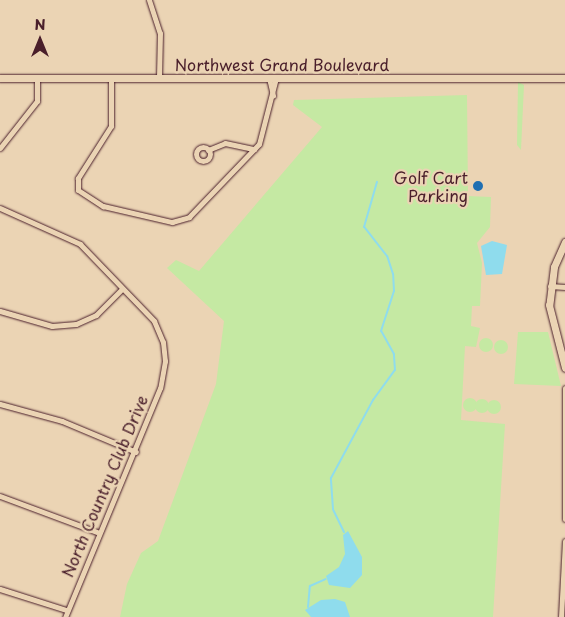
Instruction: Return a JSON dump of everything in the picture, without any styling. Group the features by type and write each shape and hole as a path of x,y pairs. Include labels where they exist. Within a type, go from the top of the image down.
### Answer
{"street":[{"path":"149,0 160,33 159,78"},
{"name":"Northwest Grand Boulevard","path":"0,78 565,78"},
{"path":"111,79 111,126 77,185 78,190 103,206 150,220 184,220 254,149 266,129 273,96 273,78"},
{"path":"0,148 37,101 37,79"},
{"path":"208,150 225,143 254,149"},
{"name":"North Country Club Drive","path":"0,208 80,244 154,322 166,361 136,452 97,532 66,610 65,617"},
{"path":"565,242 550,286 550,316 565,368"},
{"path":"550,286 565,286"},
{"path":"0,311 52,326 76,324 96,315 122,289"},
{"path":"565,388 565,520"},
{"path":"0,404 62,421 136,452"},
{"path":"0,496 97,532"},
{"path":"560,617 565,540"},
{"path":"0,589 66,610"}],"green space":[{"path":"518,82 524,85 521,150 517,145"},
{"path":"467,95 468,196 491,197 490,227 477,243 482,263 480,306 472,306 471,326 480,328 476,347 465,346 461,420 505,424 493,617 120,617 127,584 141,553 158,541 216,384 224,321 167,268 176,260 199,271 322,127 293,105 294,100"},
{"path":"518,332 548,332 561,386 514,384"},
{"path":"483,338 489,338 493,345 489,352 483,352 479,348 479,342"},
{"path":"498,340 504,340 508,347 504,354 498,354 494,350 494,344"},
{"path":"467,398 473,398 477,405 473,412 467,412 463,408 463,402"},
{"path":"479,399 485,399 489,406 485,413 479,413 475,409 475,403"},
{"path":"491,400 497,400 501,407 497,414 491,414 487,410 487,404"}],"water":[{"path":"492,241 507,245 502,274 486,275 481,246"},
{"path":"348,531 362,557 362,575 350,588 329,585 326,576 339,567 345,554 343,535"},
{"path":"335,599 345,602 350,617 311,617 305,610 321,600"}],"waterway":[{"path":"344,532 333,509 331,478 373,400 395,370 394,354 381,331 394,291 393,274 387,256 364,227 377,182"},
{"path":"308,607 310,586 326,579"}],"place":[{"name":"Golf Cart Parking","path":"478,186"}]}
